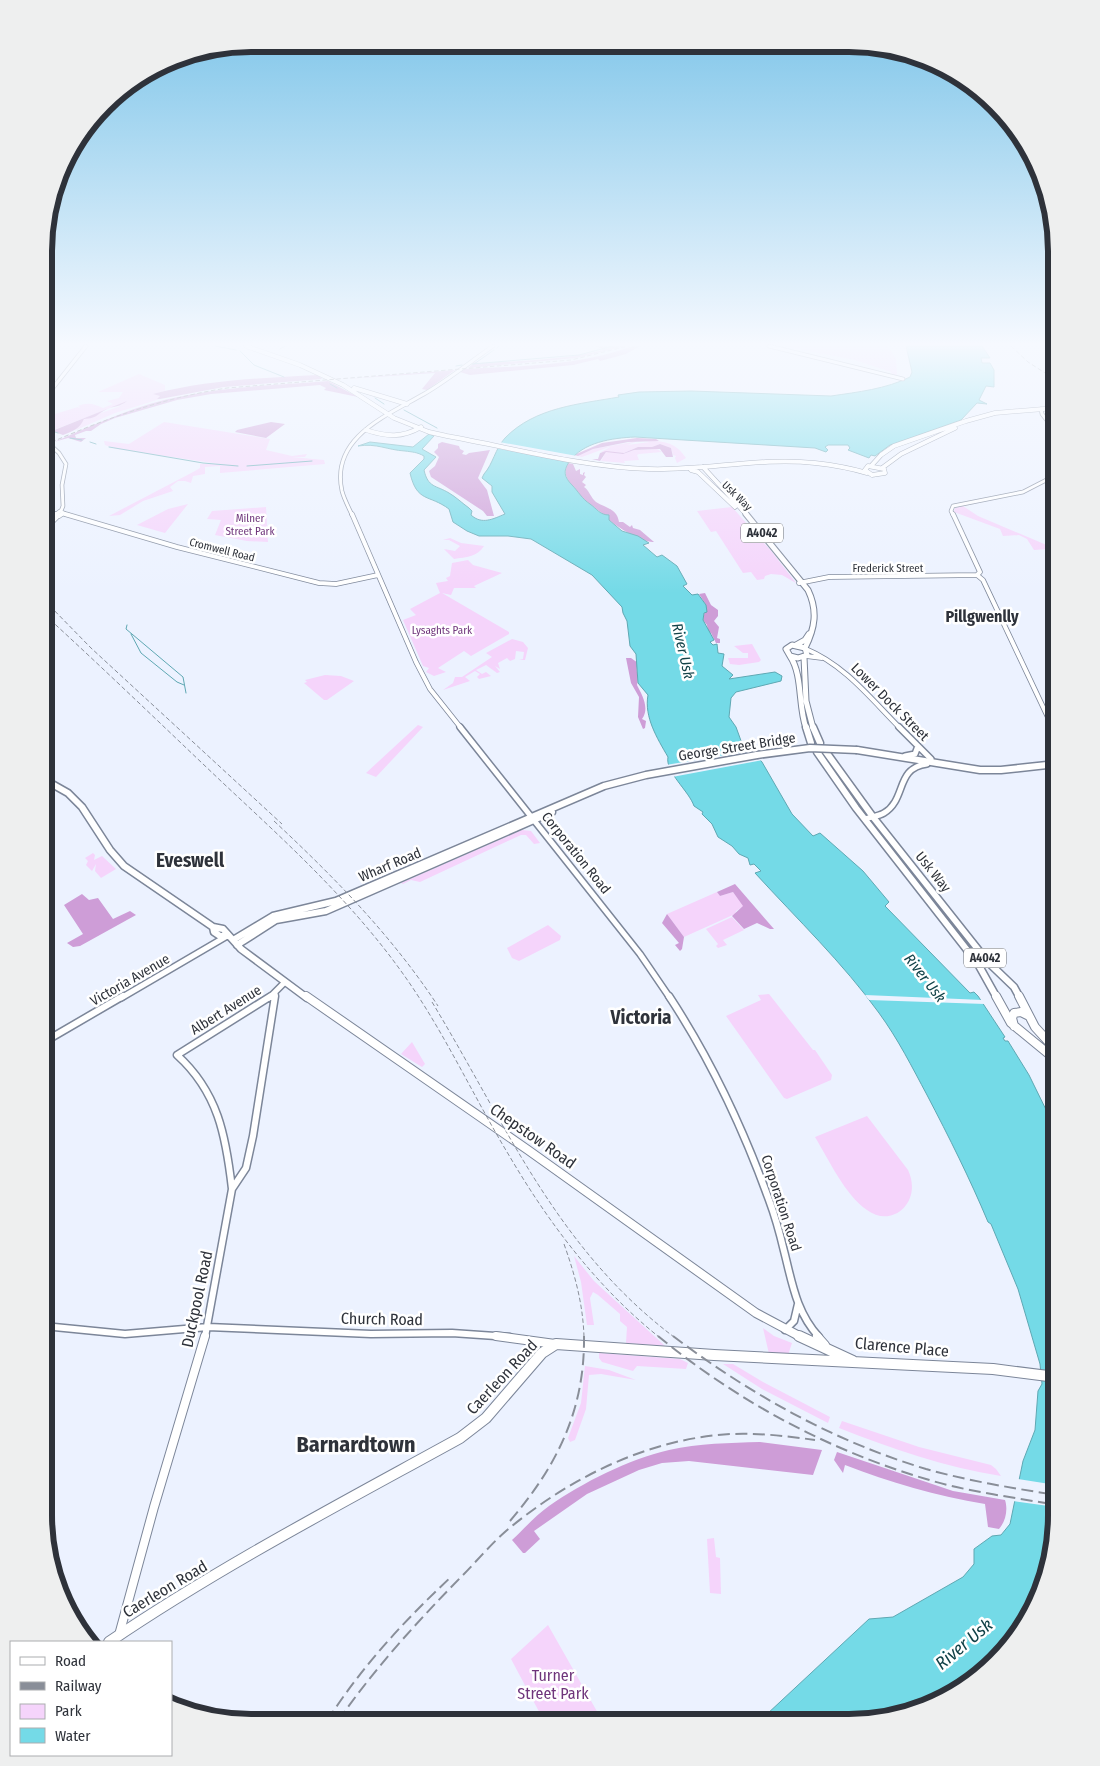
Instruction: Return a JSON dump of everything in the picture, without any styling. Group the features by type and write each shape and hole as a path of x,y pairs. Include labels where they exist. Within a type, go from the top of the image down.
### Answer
{"main road":[{"path":"866,470 885,452 900,444 945,428"},
{"path":"882,468 885,464 917,446 956,428"},
{"path":"419,429 459,437"},
{"path":"366,430 396,436 419,429 603,464 649,469 688,469"},
{"name":"Usk Way","path":"688,469 786,461 866,470"},
{"name":"Usk Way","path":"603,464 703,467 802,463 866,470"},
{"name":"Usk Way","path":"716,480 712,472 714,470 731,466"},
{"path":"871,466 882,468"},
{"name":"Usk Way","path":"703,467 716,480 812,598 816,617 814,632 806,648"},
{"name":"Usk Way","path":"703,467 702,472 710,484"},
{"path":"866,470 882,475 885,472 882,468"},
{"name":"Usk Way","path":"688,469 698,472 746,518 800,582 808,597 813,618 809,635 805,640 796,645"},
{"path":"796,645 806,648"},
{"name":"A4042","path":"790,656 786,651 787,648 796,645"},
{"name":"A4042","path":"806,648 808,653 802,667 808,712 810,723 820,743"},
{"path":"790,656 805,657"},
{"path":"790,656 796,665 801,714 811,743"},
{"name":"George Street Bridge","path":"558,807 604,786 634,778 792,750 836,748 933,762 996,766 1048,763"},
{"name":"Usk Way","path":"817,752 865,819 978,964 1007,1018 1014,1027"},
{"name":"Usk Way","path":"826,752 873,817 988,962 1014,987 1030,1017"},
{"path":"933,762 996,770 1048,763"},
{"name":"Chepstow Road","path":"52,784 74,798 119,862 162,894 213,927 214,932 232,940 285,982 528,1150 756,1312 785,1330 829,1350"},
{"name":"Wharf Road","path":"232,940 276,920 326,911 558,807"},
{"name":"Wharf Road","path":"232,940 269,917 281,913 324,906 513,825 532,819"},
{"path":"1014,1027 1012,1016 1016,1012 1023,1012 1030,1017"},
{"name":"A4042","path":"1030,1017 1037,1030 1048,1042"},
{"name":"A4042","path":"1014,1027 1048,1052"},
{"name":"Caerleon Road","path":"110,1641 278,1540 460,1438 486,1418 542,1353 556,1344 714,1356 854,1361"},
{"path":"822,1360 829,1350"},
{"name":"Clarence Place","path":"829,1350 854,1361 1029,1372 1048,1376"}],"street":[{"name":"Corporation Road","path":"366,430 349,448 340,470 341,490 417,664 430,689 657,977 707,1061 743,1135 764,1186 777,1225 798,1304"},
{"path":"359,436 376,433"},
{"path":"52,446 66,464 62,485 63,513 52,522"},
{"path":"1048,479 1023,492 963,503 953,506 951,511 980,572 977,574 983,580 1048,718"},
{"name":"Cromwell Road","path":"63,513 177,547 319,583 336,584 378,575"},
{"name":"Frederick Street","path":"800,582 829,577 977,574"},
{"name":"Lower Dock Street","path":"806,648 832,661 933,762"},
{"name":"Lower Dock Street","path":"805,657 832,661"},
{"path":"904,757 915,754 918,746"},
{"path":"865,819 886,812 891,807 909,769 910,762 904,757"},
{"path":"909,769 917,764 933,762"},
{"name":"Victoria Avenue","path":"52,1038 232,940"},
{"name":"Albert Avenue","path":"232,1189 228,1153 210,1094 185,1060 177,1055 275,994 285,982"},
{"name":"Duckpool Road","path":"118,1636 208,1327 232,1189 246,1168 253,1136 275,994"},
{"path":"785,1330 794,1321 798,1304"},
{"name":"Clarence Place","path":"798,1304 809,1325 829,1350"},
{"name":"Church Road","path":"52,1327 125,1334 208,1327 371,1334 461,1334 508,1337 556,1344"}],"green space":[{"path":"154,428 204,428 270,439 266,450 292,456 307,454 305,457 292,457 324,460 325,464 220,473 220,466 205,467 205,474 193,476 191,483 178,481 170,487 173,491 143,501 120,515 109,516 195,471 200,468 200,464 220,464 116,449 105,445 104,441 129,444"},
{"path":"638,441 627,445 650,442 646,441 668,443 682,452 686,458 677,463 676,456 673,455 671,448 660,444 652,447 638,447 624,453 601,452 610,447 624,445 609,447 582,457 578,456 593,449"},
{"path":"657,449 662,452 639,454 637,455 639,460 624,461 625,463 601,461 606,452 623,454 634,450"},
{"path":"188,504 165,533 137,525 168,509"},
{"path":"963,506 978,516 1048,546 1048,549 1034,550 1027,539 1019,535 1003,536 1000,529 954,512 955,508"},
{"name":"Milner Street Park","path":"266,507 268,542 247,541 215,535 221,520 207,519 212,511"},
{"path":"732,507 772,552 796,583 782,575 771,574 765,576 764,579 757,580 751,572 743,573 716,531 711,532 697,511"},
{"path":"450,538 461,543 484,546 475,554 454,559 444,549 455,551 460,546 449,540 443,540"},
{"name":"Lysaghts Park","path":"468,560 473,565 502,573 474,586 476,588 454,588 451,595 442,593 509,632 509,634 471,656 464,651 438,668 446,672 434,676 426,672 429,668 423,666 403,620 416,615 410,609 440,593 436,583 448,581 446,578 450,576 452,563"},
{"path":"512,639 523,642 528,648 525,660 519,660 523,659 524,652 516,651 515,659 510,661 507,658 498,663 500,669 495,666 500,672 497,673 486,665 476,670 482,674 486,672 491,676 479,679 477,677 480,674 475,671 465,677 470,681 443,690 453,683 455,677 462,677 492,657 486,653"},
{"path":"752,644 761,660 759,662 739,665 730,664 728,658 748,658 748,653 743,653 734,646"},
{"path":"325,675 341,676 354,681 327,700 324,700 304,683 307,682 305,680"},
{"path":"418,725 423,727 376,777 366,773"},
{"path":"522,830 531,831 540,843 534,844 526,835 521,835 420,882 411,880 403,884 401,883"},
{"path":"93,853 95,855 94,860 102,856 116,869 101,878 95,871 96,864 92,871 86,865 88,861 85,858"},
{"path":"717,892 720,896 733,892 744,906 736,911 735,914 684,937 667,914"},
{"path":"732,917 744,930 723,940 727,945 718,948 716,946 718,944 706,929"},
{"path":"548,925 561,936 560,940 519,961 512,958 507,948"},
{"path":"769,994 813,1050 815,1050 832,1075 831,1080 787,1099 784,1098 726,1016 761,1000 758,995"},
{"path":"412,1042 425,1064 422,1067 401,1054"},
{"path":"867,1116 908,1170 912,1182 908,1202 895,1214 877,1215 859,1204 838,1176 815,1137"},
{"path":"574,1256 594,1281 665,1346 626,1343 627,1327 620,1321 620,1314 593,1292 590,1298 594,1325 587,1325 581,1282"},
{"path":"763,1328 774,1336 792,1343 788,1355 769,1354"},
{"path":"599,1353 680,1359 688,1363 686,1369 637,1366 633,1371 602,1362 599,1358"},
{"path":"723,1364 733,1364 830,1417 828,1423 762,1389"},
{"path":"585,1366 609,1370 636,1380 601,1374 589,1375 586,1409 575,1440 570,1442 568,1438 581,1403"},
{"path":"842,1421 919,1447 991,1465 1001,1476 960,1468 899,1450 839,1428"},
{"path":"714,1538 716,1557 720,1558 721,1594 710,1593 707,1539"},
{"name":"Turner Street Park","path":"548,1625 598,1714 540,1714 511,1659"}],"shaded area":[{"path":"58,428 76,428 63,435 52,431"},
{"path":"86,428 95,428 75,435 76,438 86,438 81,442 68,438 54,442"},
{"path":"279,428 266,438 235,432 237,430"},
{"path":"637,438 656,439 659,441 628,442 593,449 578,456 574,455 602,443"},
{"path":"442,442 459,446 464,451 462,454 466,455 490,450 478,478 487,490 494,516 487,516 483,511 431,477 429,471 435,466 439,457 434,452 438,448 438,444"},
{"path":"660,444 671,448 673,457 666,457 660,449 657,449 634,450 623,454 606,452 600,461 592,459 598,459 600,453 606,451 624,453 638,447 652,447"},
{"path":"568,463 573,464 576,471 580,469 580,474 583,475 585,472 584,475 586,477 582,482 586,485 584,487 596,502 613,511 618,517 619,522 623,522 630,527 632,525 633,528 640,530 654,542 637,537 618,527 587,502 567,478 565,470"},
{"path":"705,593 711,605 718,610 718,616 714,621 719,627 717,638 720,639 720,643 716,643 711,633 708,632 707,625 703,620 706,605 699,594"},
{"path":"626,658 631,658 638,663 637,685 645,706 642,719 646,721 645,728 643,729 638,717 639,697 631,683"},
{"path":"735,884 774,929 757,923 744,929 732,916 743,906 733,892 720,896 717,892"},
{"path":"82,894 89,900 98,898 113,919 130,911 136,915 80,946 73,947 67,943 83,934 64,905"},
{"path":"667,914 684,937 680,951 675,945 679,943 662,923"},
{"path":"760,1442 822,1450 813,1475 689,1461 662,1463 639,1470 587,1494 534,1531 540,1539 525,1553 512,1540 539,1514 562,1497 591,1480 637,1460 653,1454 692,1446"},
{"path":"837,1452 953,1491 1005,1500 1005,1519 999,1529 988,1527 985,1504 914,1488 845,1465 843,1473 834,1460"}],"water":[{"name":"River Usk","path":"517,428 937,428 890,445 869,458 848,450 850,448 848,445 828,445 825,447 828,450 826,452 815,448 635,437 608,440 590,446 575,455 565,471 567,479 587,502 601,513 609,515 609,520 622,531 638,536 649,543 643,545 657,557 662,555 677,566 687,584 683,586 692,595 698,594 706,605 707,612 704,613 703,620 714,640 710,642 713,645 717,644 718,653 724,654 722,666 733,675 729,679 775,672 782,676 781,681 736,692 731,698 729,717 736,727 744,749 752,751 762,762 792,814 813,836 820,833 863,871 889,902 885,906 970,993 974,992 978,996 1005,1037 1003,1038 1005,1041 1008,1041 1029,1075 1048,1114 1048,1514 1041,1566 1021,1614 998,1646 980,1664 959,1680 937,1693 900,1707 848,1714 767,1714 869,1619 893,1617 963,1577 974,1564 974,1549 992,1536 1001,1535 1010,1524 1023,1461 1035,1430 1038,1391 1042,1384 1040,1364 1018,1289 991,1224 988,1222 951,1142 899,1043 886,1023 835,959 755,873 761,871 754,864 750,865 748,858 739,854 732,846 718,837 712,824 702,814 703,812 694,806 670,769 668,757 650,719 647,703 648,695 638,683 636,654 630,646 627,621 622,607 592,575 531,539 508,536 479,536 453,522 449,509 420,494 413,483 410,473 424,459 424,456 414,452 376,446 358,446 370,442 413,447 429,434 434,436 422,449 436,457 424,470 428,480 469,508 472,511 471,515 475,518 488,520 505,514 492,492 492,486 482,478 505,438"}],"pier":[{"path":"499,442 577,456 572,462 495,448"},
{"path":"754,750 763,760 672,777 666,765"},
{"path":"865,995 983,1000 985,1004 869,1000"},
{"path":"1018,1479 1048,1484 1048,1506 1013,1501"}],"waterway":[{"path":"52,431 58,433"},
{"path":"70,438 82,440"},
{"path":"90,442 96,444"},
{"path":"109,447 203,463 238,466"},
{"path":"247,466 312,461"},
{"path":"127,625 126,629 183,677 186,693"},
{"path":"131,634 141,653 177,682 184,685"}],"railway":[{"path":"52,442 86,428"},
{"path":"52,608 91,648 282,824"},
{"path":"52,622 294,850 361,920 401,971 431,1016 510,1157 559,1231 616,1298 659,1337"},
{"path":"274,821 362,909 402,956 438,1006"},
{"path":"432,1002 536,1182 565,1224 597,1264 633,1302 674,1337"},
{"path":"564,1244 578,1290 584,1337"},
{"path":"658,1336 719,1382 752,1402 785,1421 854,1454 942,1484 1048,1504"},
{"path":"673,1336 762,1396 825,1430 858,1445 926,1469 991,1484 1048,1494"},
{"path":"510,1521 542,1479 565,1436 579,1388 583,1363 584,1337"},
{"path":"343,1714 397,1646 494,1542 530,1512 583,1478 641,1452 701,1437 753,1434 815,1440"},
{"path":"332,1714 385,1644 452,1576"}],"district":[{"name":"Pillgwenlly","path":"982,616"},
{"name":"Eveswell","path":"190,860"},
{"name":"Victoria","path":"641,1017"},
{"name":"Barnardtown","path":"356,1444"}]}
